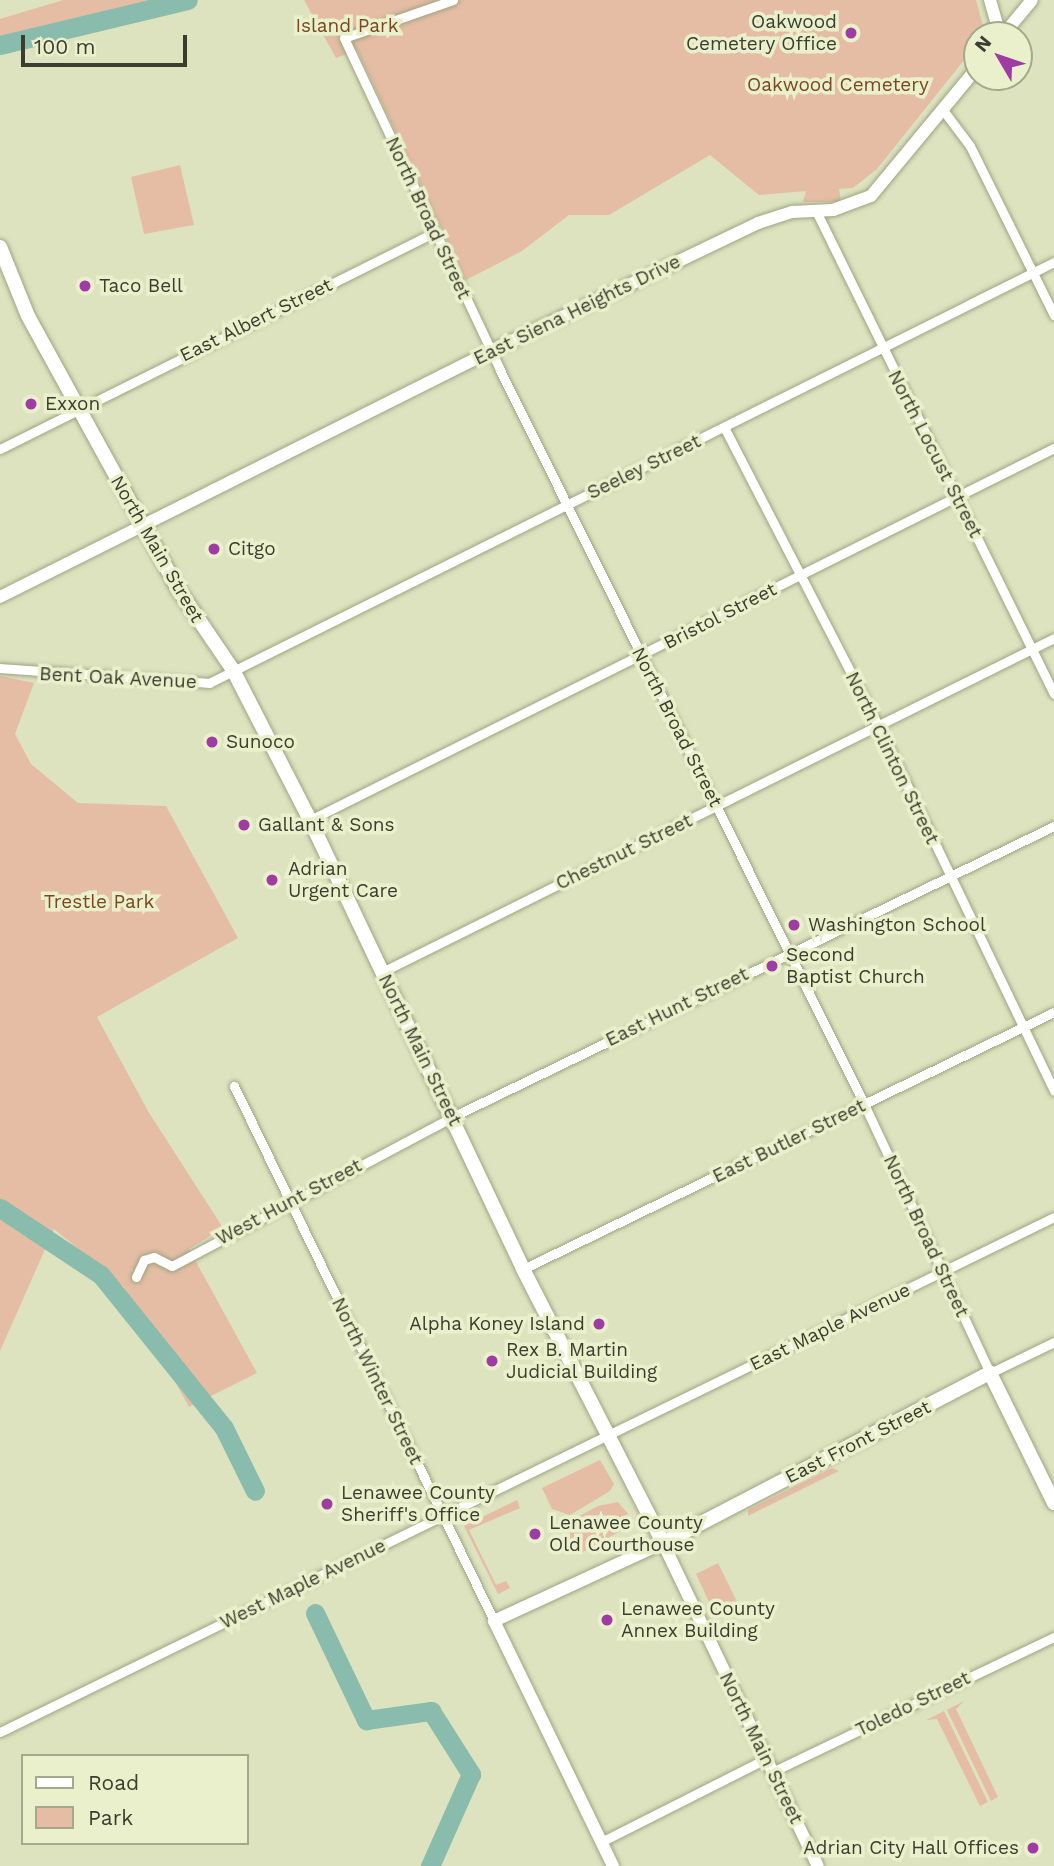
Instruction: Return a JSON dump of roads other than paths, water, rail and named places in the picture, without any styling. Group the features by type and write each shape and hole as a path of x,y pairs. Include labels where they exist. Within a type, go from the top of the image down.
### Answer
{"main road":[{"name":"North Main Street","path":"0,247 28,316 142,526 233,670 310,820 523,1269 663,1543"},
{"name":"North Broad Street","path":"990,1373 1054,1503"},
{"name":"East Front Street","path":"663,1543 990,1373"}],"street":[{"name":"North Broad Street","path":"453,0 435,3 344,38 565,505 864,1104 990,1373"},
{"path":"990,0 997,21"},
{"path":"1014,21 1032,0"},
{"name":"East Siena Heights Drive","path":"0,597 491,351 758,223 792,212 817,213 872,195 963,85"},
{"path":"943,110 970,146 1054,316"},
{"name":"North Locust Street","path":"817,213 1054,694"},
{"name":"East Albert Street","path":"0,449 434,233"},
{"name":"Seeley Street","path":"233,670 883,350 1054,262"},
{"name":"North Clinton Street","path":"724,427 878,725 1054,1091"},
{"name":"Bristol Street","path":"310,820 641,657 1054,448"},
{"name":"Chestnut Street","path":"382,972 1054,638"},
{"name":"Bent Oak Avenue","path":"0,668 187,684 209,683 233,670"},
{"name":"East Hunt Street","path":"452,1117 788,952 1054,826"},
{"name":"East Butler Street","path":"523,1269 1054,1012"},
{"name":"North Winter Street","path":"234,1086 613,1866"},
{"name":"West Hunt Street","path":"136,1278 144,1259 154,1257 172,1266 289,1201 452,1117"},
{"name":"East Maple Avenue","path":"607,1438 1054,1217"},
{"name":"East Front Street","path":"990,1373 1054,1342"},
{"name":"West Maple Avenue","path":"0,1732 444,1514 607,1438"},
{"path":"494,1621 663,1543"},
{"name":"North Main Street","path":"663,1543 818,1866"},
{"name":"Toledo Street","path":"772,1772 1054,1637"},
{"path":"601,1842 765,1759"}],"waterway":[{"path":"0,45 188,0"},
{"path":"0,1208 101,1275 224,1428 255,1491"},
{"path":"315,1613 366,1720 431,1711 471,1774 430,1866"}],"place":[{"name":"Oakwood Cemetery Office","path":"851,33"},
{"name":"Taco Bell","path":"85,286"},
{"name":"Exxon","path":"31,404"},
{"name":"Citgo","path":"214,549"},
{"name":"Sunoco","path":"212,742"},
{"name":"Gallant & Sons","path":"244,825"},
{"name":"Adrian Urgent Care","path":"272,880"},
{"name":"Washington School","path":"794,925"},
{"name":"Second Baptist Church","path":"772,966"},
{"name":"Alpha Koney Island","path":"599,1324"},
{"name":"Rex B. Martin Judicial Building","path":"492,1361"},
{"name":"Lenawee County Sheriff's Office","path":"327,1504"},
{"name":"Lenawee County Old Courthouse","path":"535,1534"},
{"name":"Lenawee County Annex Building","path":"607,1620"},
{"name":"Adrian City Hall Offices","path":"1033,1848"}],"park label":[{"name":"Island Park","path":"347,26"},
{"name":"Oakwood Cemetery","path":"838,85"},
{"name":"Trestle Park","path":"99,902"}]}
